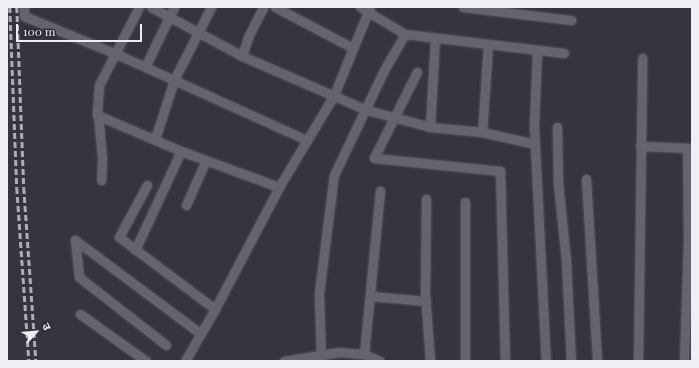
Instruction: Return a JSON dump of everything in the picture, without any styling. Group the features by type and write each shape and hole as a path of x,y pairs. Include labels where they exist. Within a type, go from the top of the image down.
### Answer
{"street":[{"path":"24,7 24,16 145,66 307,140"},
{"path":"101,180 102,157 98,115 99,85 114,53 139,7"},
{"path":"151,7 242,56 367,110 395,119 430,127 482,132 534,144"},
{"path":"145,66 174,7"},
{"path":"155,139 174,80 211,7"},
{"path":"242,56 248,37 263,7"},
{"path":"275,7 353,48"},
{"path":"463,7 571,20"},
{"path":"185,361 215,310 279,187 334,95 353,48 366,8 405,34 564,53"},
{"path":"320,358 319,293 334,175 367,110 384,70 405,34"},
{"path":"430,127 435,38"},
{"path":"482,132 488,45"},
{"path":"537,50 534,144 546,361"},
{"path":"638,361 642,58"},
{"path":"417,72 395,119 374,158 500,171 505,361"},
{"path":"98,115 181,151 279,187"},
{"path":"557,127 558,183 566,260 571,361"},
{"path":"640,146 690,149 684,361"},
{"path":"135,250 181,151"},
{"path":"186,205 206,160"},
{"path":"586,179 598,361"},
{"path":"147,185 119,237 215,310"},
{"path":"364,354 380,191"},
{"path":"426,199 426,301 430,361"},
{"path":"465,202 465,361"},
{"path":"166,345 79,277 76,265 75,240 201,334"},
{"path":"370,296 426,301"},
{"path":"80,314 146,361"},
{"path":"284,361 320,358 339,352 364,354 380,361"}],"railway":[{"path":"10,7 17,188 29,361"},
{"path":"17,7 24,188 36,361"}]}
